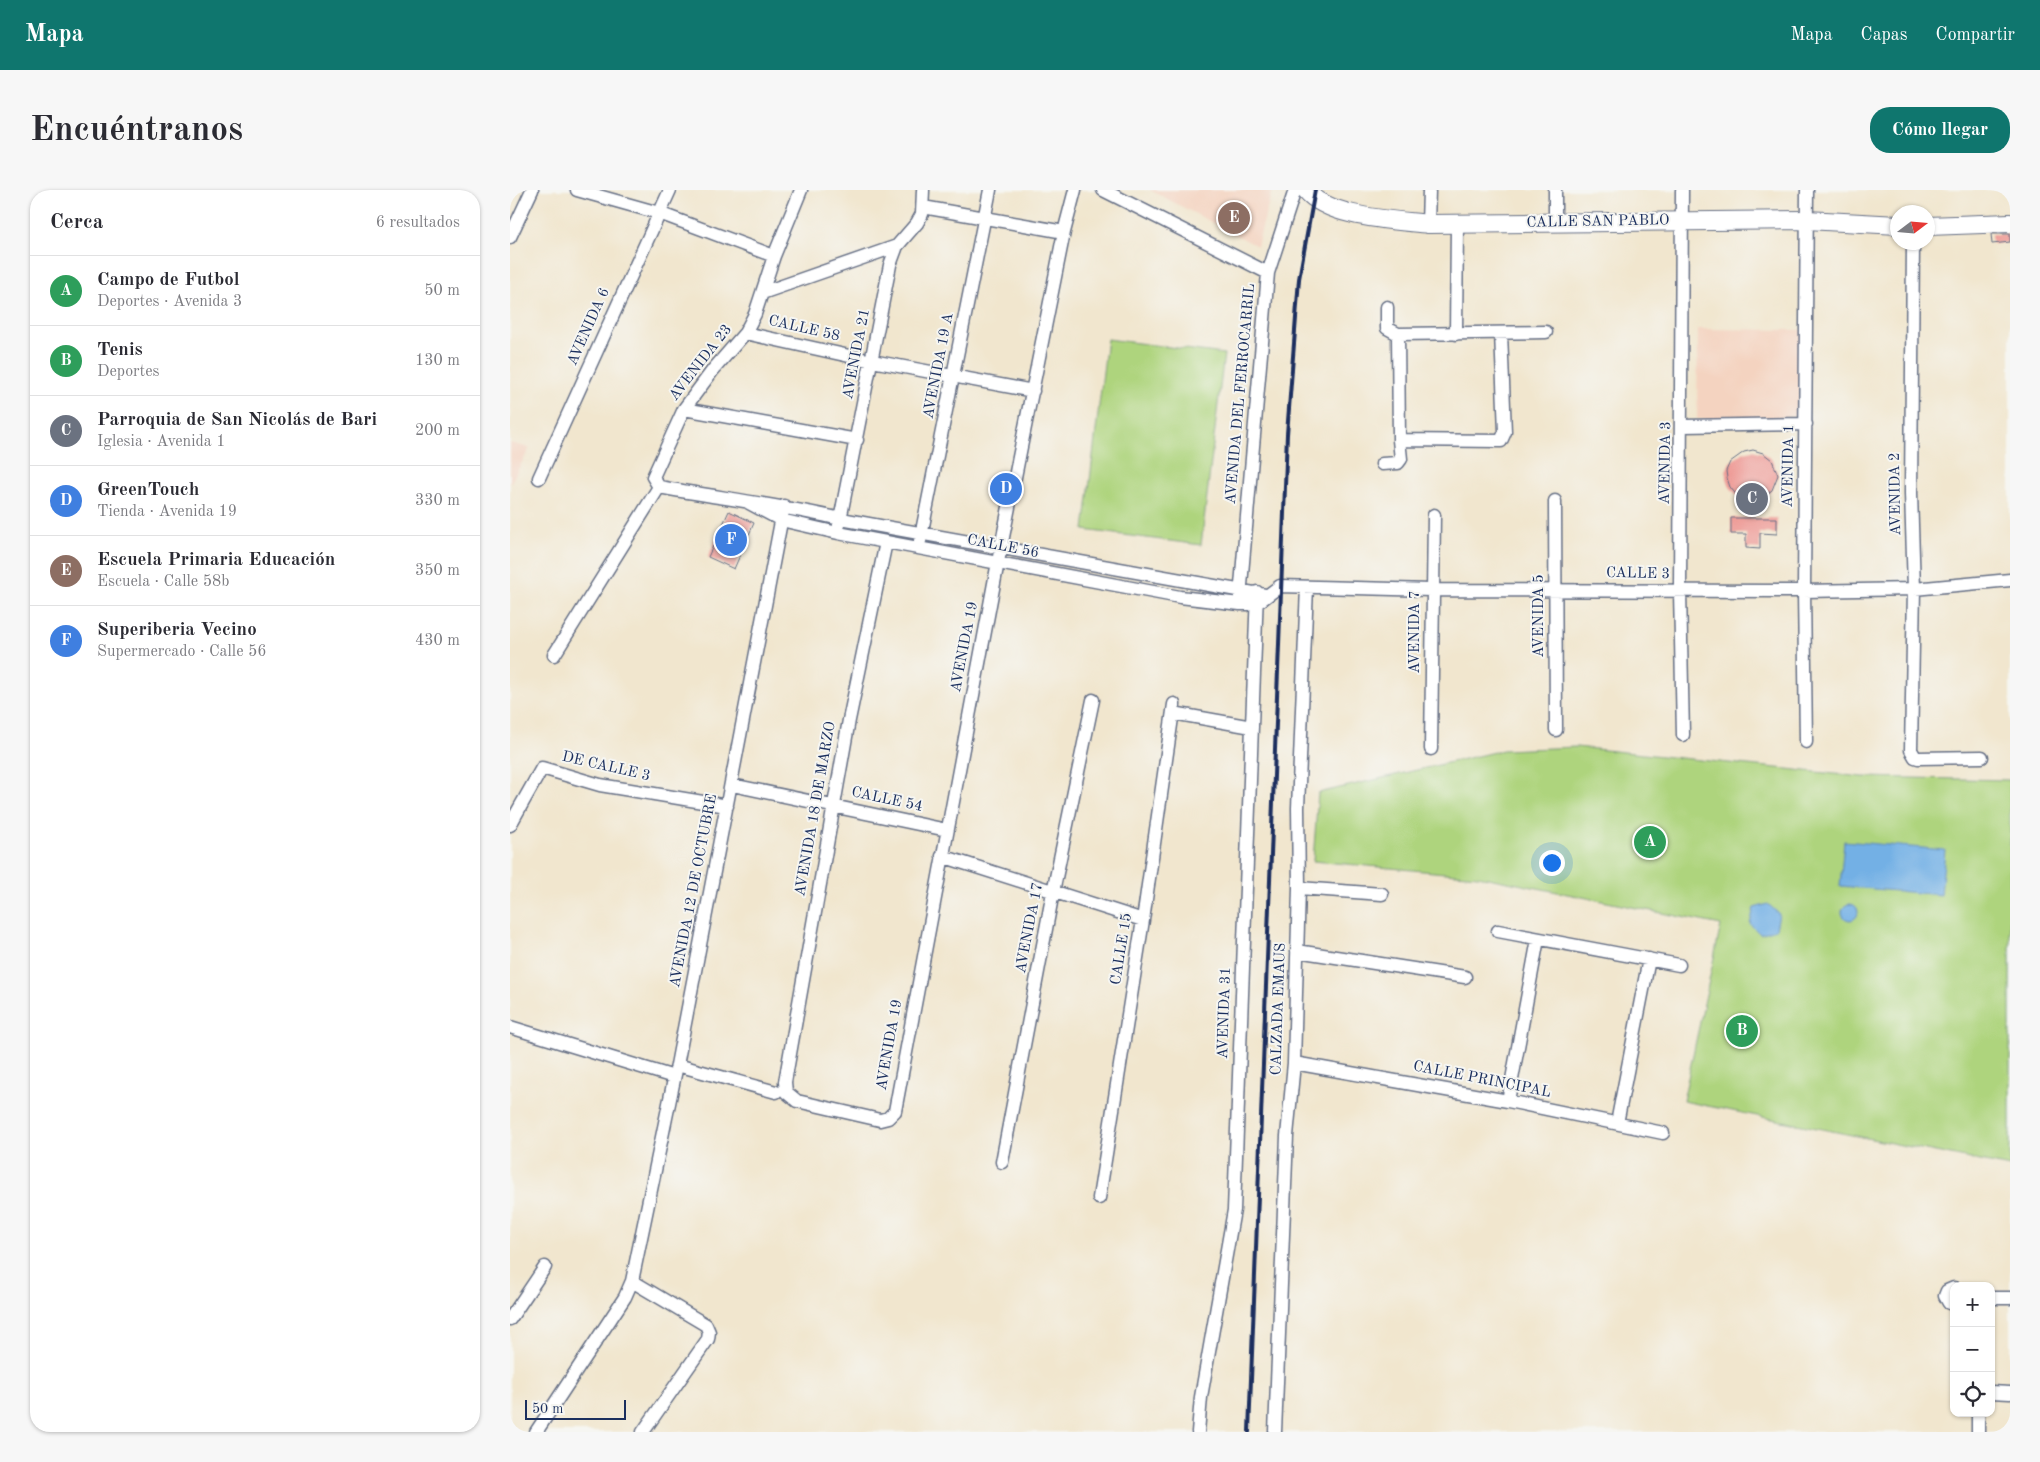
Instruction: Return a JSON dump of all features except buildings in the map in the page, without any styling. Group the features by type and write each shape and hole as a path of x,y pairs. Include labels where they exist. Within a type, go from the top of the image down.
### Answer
{"street":[{"path":"510,237 532,190"},
{"path":"576,190 658,213 774,256"},
{"name":"AVENIDA 6","path":"539,478 670,190"},
{"name":"AVENIDA 23","path":"660,487 653,477 684,409 713,370 745,333 801,190"},
{"path":"922,190 923,207 985,216 1064,232"},
{"name":"AVENIDA 19 A","path":"919,548 990,190"},
{"name":"AVENIDA 19","path":"895,1111 998,562 1064,232 1075,190"},
{"path":"1103,190 1268,272"},
{"name":"AVENIDA DEL FERROCARRIL","path":"1240,604 1268,272 1295,190"},
{"name":"CALLE SAN PABLO","path":"1306,190 1313,199 1326,205 1370,217 1428,224 1808,220 1890,225"},
{"path":"1428,224 1429,190"},
{"path":"1555,190 1555,222"},
{"name":"AVENIDA 3","path":"1682,190 1683,426 1680,590 1682,735"},
{"name":"AVENIDA 1","path":"1806,742 1804,591 1807,190"},
{"name":"AVENIDA 21","path":"838,532 890,265 897,246 917,223 923,207"},
{"path":"1935,226 2010,222"},
{"path":"1456,334 1457,224"},
{"path":"762,293 897,246"},
{"name":"AVENIDA 2","path":"1913,250 1911,493 1914,589 1911,744 1913,754 1918,758 1982,757"},
{"path":"1387,307 1387,328 1398,334 1546,332"},
{"name":"CALLE 58","path":"745,333 872,361 1033,391"},
{"path":"1399,440 1501,441 1505,432 1501,333"},
{"path":"1382,464 1398,463 1401,459 1399,440 1398,334"},
{"path":"684,409 857,440"},
{"path":"1683,426 1806,424"},
{"path":"554,655 660,487"},
{"name":"CALLE 56","path":"660,487 748,503 784,506 841,519 1241,590 1260,597"},
{"name":"AVENIDA 5","path":"1555,501 1556,730"},
{"name":"CALLE 56","path":"748,503 782,520 886,542 1180,596 1240,604 1260,597"},
{"name":"AVENIDA 12 DE OCTUBRE","path":"536,1432 625,1297 632,1281 732,785 784,506"},
{"name":"AVENIDA 7","path":"1431,749 1434,515"},
{"name":"AVENIDA 18 DE MARZO","path":"886,542 833,806 784,1082 786,1092 797,1101 880,1120 888,1118 895,1111"},
{"name":"CALLE 3","path":"1260,597 1280,586 1432,590 1804,591 1914,589 2010,580"},
{"name":"CALZADA EMAUS","path":"1275,1432 1287,1136 1294,1063 1299,888 1298,808 1307,587"},
{"name":"AVENIDA 31","path":"1198,1432 1201,1397 1234,1210 1252,727 1260,597"},
{"name":"AVENIDA 17","path":"1002,1162 1053,892 1093,700"},
{"name":"CALLE 15","path":"1099,1198 1143,920 1173,709 1252,727"},
{"name":"DE CALLE 3","path":"510,825 542,768 600,785 727,806"},
{"name":"CALLE 54","path":"732,785 947,830"},
{"path":"942,856 1143,920"},
{"path":"1299,888 1382,894"},
{"path":"1498,931 1679,965"},
{"path":"1508,1101 1538,938"},
{"path":"1297,951 1465,978"},
{"path":"1617,1123 1649,959"},
{"path":"510,1028 675,1071 776,1092"},
{"name":"CALLE PRINCIPAL","path":"1294,1063 1508,1101 1663,1133"},
{"path":"510,1318 545,1267"},
{"path":"632,1281 706,1326 709,1332 708,1339 643,1432"},
{"path":"1950,1290 1947,1291 1945,1296 1950,1303"},
{"path":"1995,1298 2010,1298"},
{"path":"1995,1392 2010,1393"},
{"path":"1978,1417 1978,1432"}],"shaded area":[{"path":"1150,190 1272,190 1257,246"},
{"path":"1698,329 1803,330 1802,420 1697,419"},
{"path":"510,443 530,448 510,484"}],"green space":[{"path":"1107,339 1224,354 1201,545 1084,530"},
{"path":"1576,747 1863,777 2010,780 2010,1167 1683,1101 1721,925 1478,876 1313,861 1318,793 1503,750"}],"water":[{"path":"1844,841 1945,850 1941,895 1840,886"},
{"path":"1768,904 1779,914 1776,929 1760,934 1750,924 1754,908"},
{"path":"1850,904 1856,906 1858,912 1856,918 1850,920 1844,918 1842,912 1844,906"}],"railway":[{"path":"1249,1432 1287,434 1299,279 1315,190"}],"place":[{"name":"Escuela Primaria Educación","path":"1234,218"},
{"name":"GreenTouch","path":"1006,489"},
{"name":"Parroquia de San Nicolás de Bari","path":"1752,499"},
{"name":"Superiberia Vecino","path":"731,540"},
{"name":"Campo de Futbol","path":"1650,842"},
{"name":"Tenis","path":"1742,1031"}]}
